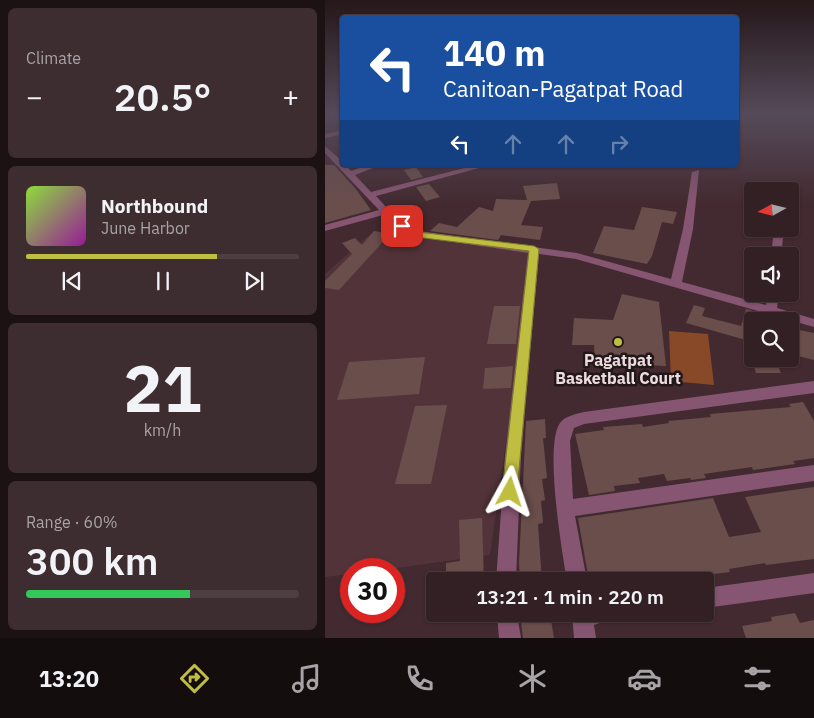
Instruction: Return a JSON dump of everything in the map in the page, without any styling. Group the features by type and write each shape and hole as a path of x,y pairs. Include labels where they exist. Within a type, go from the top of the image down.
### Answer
{"street":[{"path":"325,148 340,164"},
{"path":"343,167 384,212 416,234 577,256 814,323"},
{"path":"349,174 371,167"},
{"path":"369,194 478,167"},
{"path":"676,283 688,229 696,172"},
{"path":"325,228 384,212"},
{"path":"506,572 507,524 534,249"},
{"path":"771,311 772,302"},
{"path":"576,572 565,509 562,441 565,428 573,421 774,391 814,388"},
{"path":"565,509 814,473"},
{"path":"714,597 814,583"},
{"path":"508,622 509,638"},
{"path":"585,638 586,622"}],"shaded area":[{"path":"374,231 533,252 490,555 405,567 405,558 340,558 340,575 325,577 325,274"},
{"path":"669,331 708,334 714,385 671,381"}],"building":[{"path":"325,165 334,165 355,188 371,210 325,223"},
{"path":"416,167 423,177 411,180 404,170"},
{"path":"557,183 560,199 531,201 521,225 543,227 540,240 501,235 498,240 430,231 439,223 457,227 479,207 493,211 496,199 527,200 523,186"},
{"path":"429,184 440,197 426,201 416,187"},
{"path":"642,207 677,212 673,224 662,222 652,256 647,264 593,253 604,226 634,230"},
{"path":"374,231 390,234 339,290 325,288 325,281 352,254 342,243 355,238 362,245"},
{"name":"Pagatpat Basketball Court","path":"622,294 659,302 666,366 595,363 594,345 572,345 574,318 613,320"},
{"path":"694,305 705,308 702,316 741,326 744,316 744,339 686,323"},
{"path":"494,306 520,306 516,344 487,344"},
{"path":"799,330 814,333 814,360 799,356"},
{"path":"425,357 419,394 337,400 349,362"},
{"path":"513,366 511,388 483,389 485,368"},
{"path":"754,367 778,367 781,373 756,373"},
{"path":"803,402 814,421 814,458 793,461 795,464 753,470 752,467 704,474 706,478 691,480 690,478 667,481 664,474 638,478 640,483 614,486 615,491 589,495 575,434 604,430 603,427 642,424 643,427 669,423 668,421 711,417 710,414 791,407 789,404"},
{"path":"447,405 431,484 395,484 415,406"},
{"path":"545,419 546,438 543,438 547,478 542,479 545,500 541,501 543,523 538,524 541,572 520,572 526,421"},
{"path":"814,487 814,559 766,565 765,563 729,569 730,572 714,574 714,572 587,572 578,518 713,498 729,537 761,532 745,497"},
{"path":"482,518 484,572 446,572 446,563 460,561 459,520"},
{"path":"795,613 800,623 814,620 814,638 746,638 742,626 772,621 771,617"},
{"path":"521,622 551,622 554,638 523,638"}],"place":[{"name":"Pagatpat Basketball Court","path":"618,342"}],"route":[{"path":"402,226 416,234 534,249 510,492"}]}
